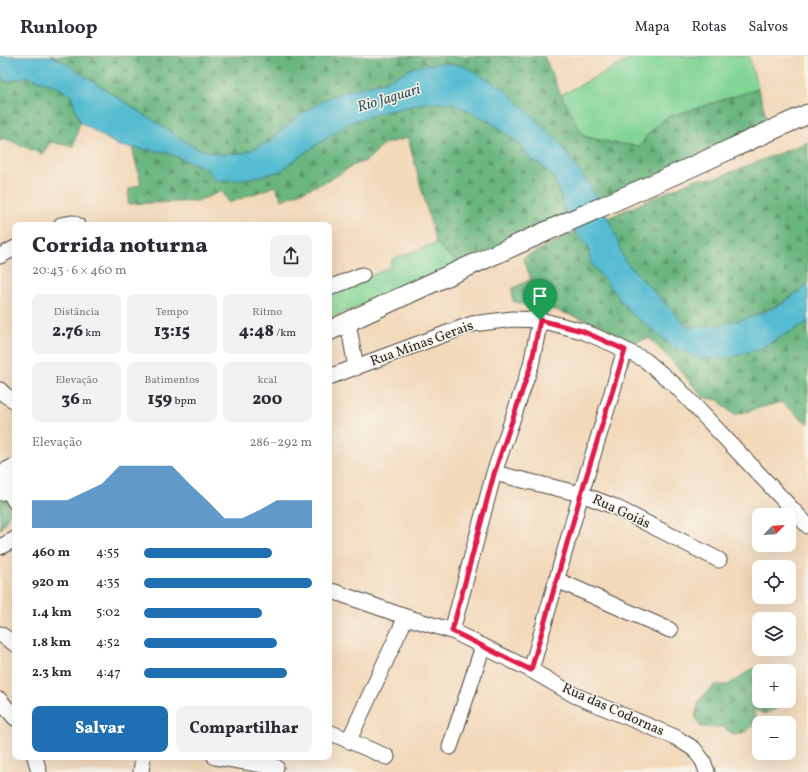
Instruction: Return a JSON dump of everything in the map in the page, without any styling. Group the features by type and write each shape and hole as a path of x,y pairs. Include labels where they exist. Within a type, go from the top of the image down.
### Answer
{"main road":[{"path":"332,330 444,276 681,172 808,114"},
{"path":"9,491 12,480"}],"street":[{"path":"0,256 12,250"},
{"path":"332,287 362,275"},
{"name":"Rua Minas Gerais","path":"332,376 472,324 513,319 540,320 582,331 645,360 676,386 808,526"},
{"path":"452,631 494,474 531,365 540,320"},
{"path":"348,322 356,368"},
{"path":"531,670 581,494 625,350"},
{"path":"0,390 12,399"},
{"name":"Rua Goiás","path":"494,474 581,494 613,506 719,560"},
{"path":"0,547 12,540"},
{"path":"557,580 670,630"},
{"name":"Rua das Codornas","path":"332,592 452,631 531,670 574,695 675,737 694,749 703,761 707,772"},
{"path":"349,740 406,617"},
{"path":"0,634 12,642"},
{"path":"450,747 483,646"},
{"path":"0,700 12,714"},
{"path":"332,733 387,757"},
{"path":"36,760 39,772"},
{"path":"141,772 143,760"},
{"path":"235,760 276,766"}],"green space":[{"path":"51,56 544,56 561,95 583,136 613,143 640,146 648,134 665,118 758,89 768,122 600,201 559,143 415,67 384,82 343,92 324,100 296,118 269,142 244,153 217,154 192,146 62,61"},
{"path":"636,56 749,56 758,89 665,118 648,134 640,146 613,143 583,136 561,95"},
{"path":"25,76 56,86 71,95 80,122 73,147 51,142 42,154 4,138 0,140 0,77 9,82"},
{"path":"429,102 452,103 489,121 519,143 531,160 542,165 555,179 567,217 458,264 436,243 408,138 384,144 366,161 352,166 330,180 282,200 275,186 229,203 222,191 198,201 128,204 129,189 141,184 132,147 165,152 207,169 216,181 281,171 291,162 351,122 384,112"},
{"path":"808,142 808,285 780,304 738,322 704,328 687,327 624,260 608,218 696,179 716,178"},
{"path":"575,232 588,245 591,263 630,312 757,350 808,322 808,424 781,402 734,415 718,400 703,397 672,361 649,338 631,343 600,325 540,305 526,305 513,301 512,289 531,279 523,258"},
{"path":"436,243 458,264 332,318 332,293 389,268 393,259"},
{"path":"9,496 12,502 12,509 0,530 0,500"},
{"path":"752,669 752,708 776,709 764,714 753,709 756,716 752,716 752,727 745,732 734,735 723,727 701,727 695,716 700,699 715,685 728,685"}],"water":[{"name":"Rio Jaguari","path":"0,56 51,56 62,61 192,146 217,154 244,153 269,142 296,118 324,100 343,92 384,82 415,67 442,63 464,66 503,88 559,143 600,201 615,234 624,260 687,327 711,326 735,322 780,305 808,285 808,322 757,350 730,357 700,359 675,348 630,312 591,263 588,245 575,232 567,217 555,179 542,165 531,160 519,143 489,121 452,103 429,102 384,112 351,122 291,162 281,171 251,178 216,181 207,169 165,152 119,146 80,122 71,95 56,86 26,76 8,82 0,77"}],"route":[{"path":"540,320 582,331 625,350 581,494 531,670 452,631 494,474 531,365 540,320"}]}
